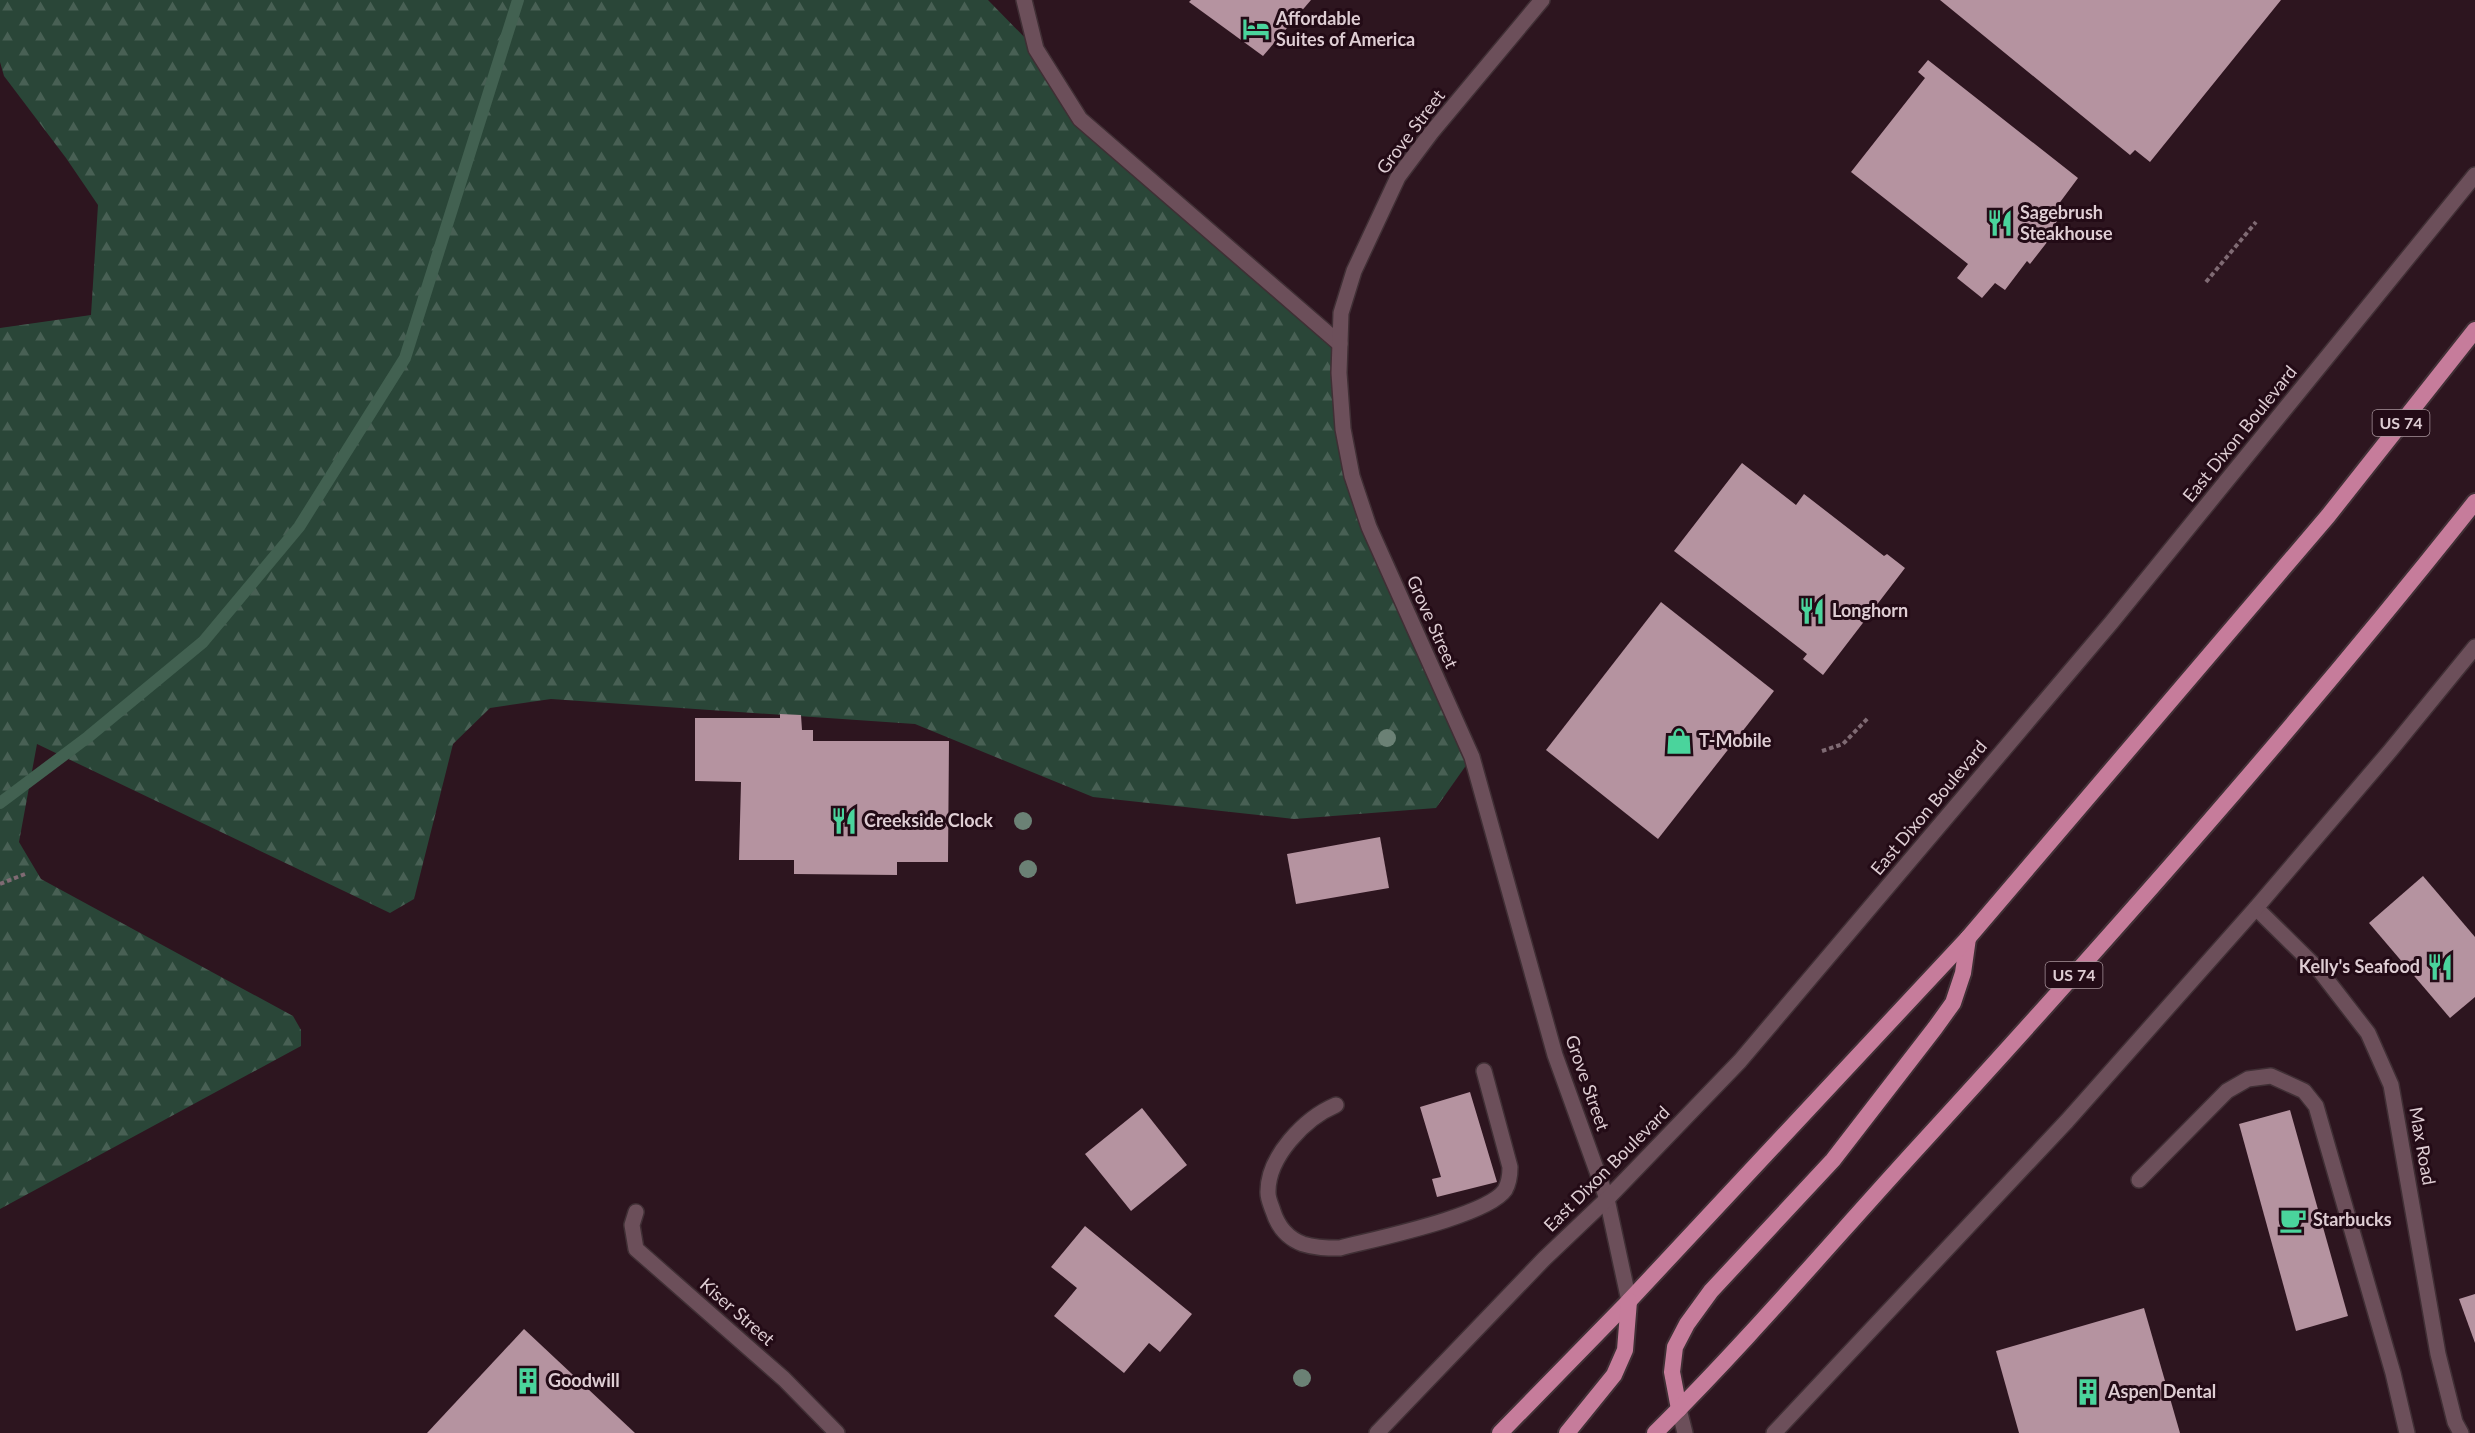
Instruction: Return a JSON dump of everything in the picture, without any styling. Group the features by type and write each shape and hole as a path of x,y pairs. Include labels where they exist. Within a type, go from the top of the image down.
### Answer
{"highway":[{"name":"US 74","path":"1500,1433 1629,1301 1968,938 2328,516 2475,330"},
{"name":"US 74","path":"1655,1433 2173,865 2386,614 2475,502"},
{"path":"1679,1409 1672,1372 1675,1347 1687,1324 1711,1291 1833,1160 1935,1029 1953,1003 1963,974 1968,938"},
{"path":"1566,1433 1614,1375 1625,1350 1629,1301"}],"street":[{"path":"1024,0 1036,49 1080,119 1340,344"},
{"name":"Grove Street","path":"1542,0 1431,133 1398,177 1354,271 1341,313 1339,373 1343,429 1352,476 1368,527 1472,757 1555,1055 1607,1199 1629,1301"},
{"name":"East Dixon Boulevard","path":"1377,1433 1544,1259 1607,1199 1756,1043 2111,623 2475,175"},
{"path":"1774,1433 2067,1121 2256,908 2475,647"},
{"name":"Max Road","path":"2256,908 2320,971 2368,1033 2391,1085 2438,1354 2461,1433"},
{"path":"1336,1105 1320,1111 1303,1125 1281,1152 1270,1176 1268,1194 1277,1223 1287,1235 1303,1244 1320,1248 1340,1248 1469,1212 1492,1201 1504,1190 1510,1178 1510,1167 1484,1071"},
{"path":"2139,1180 2226,1091 2248,1079 2271,1076 2304,1091 2316,1106 2407,1433"},
{"name":"Kiser Street","path":"636,1212 632,1225 636,1249 784,1378 837,1433"},
{"path":"1679,1409 1685,1433"}],"path":[{"path":"2206,282 2256,222"},
{"path":"1822,751 1843,744 1868,718"},
{"path":"0,884 25,874"}],"green space":[{"path":"0,0 988,0 1036,49 1080,119 1340,344 1352,476 1472,757 1436,808 1294,819 1093,797 915,724 551,699 490,708 453,744 414,899 390,913 37,744 19,842 41,879 293,1016 301,1030 301,1046 0,1209 0,328 91,315 98,205 66,158 4,76 0,62"}],"building":[{"name":"Affordable Suites of America","path":"1191,0 1311,0 1263,56 1189,2"},
{"path":"1940,0 2281,0 2150,162 2135,150 2130,155"},
{"path":"1928,60 2078,178 2055,209 2062,215 2044,238 2048,241 2030,264 2027,261 2005,290 1995,283 1982,298 1957,278 1968,264 1851,172 1925,78 1918,72"},
{"name":"Longhorn","path":"1742,463 1796,505 1804,494 1884,556 1887,554 1905,568 1823,675 1803,659 1807,654 1674,551"},
{"path":"1661,602 1774,691 1658,839 1546,750"},
{"name":"Creekside Clock","path":"780,714 801,715 802,730 813,730 813,741 949,741 948,862 897,862 897,875 794,874 794,860 739,860 741,782 695,781 695,718 780,718"},
{"path":"1380,837 1389,888 1296,904 1287,854"},
{"name":"Kelly's Seafood","path":"2423,876 2475,937 2475,997 2450,1018 2369,923"},
{"path":"1470,1092 1497,1182 1437,1197 1432,1179 1441,1177 1420,1107"},
{"path":"1142,1108 1187,1165 1131,1211 1085,1154"},
{"name":"Starbucks","path":"2290,1110 2348,1316 2296,1331 2239,1124"},
{"path":"1085,1226 1192,1314 1160,1352 1149,1343 1124,1373 1054,1316 1077,1288 1051,1267"},
{"path":"2475,1294 2475,1343 2459,1299"},
{"name":"Aspen Dental","path":"2144,1308 2180,1433 2019,1433 1996,1351"},
{"name":"Goodwill","path":"524,1329 635,1433 427,1433"}],"waterway":[{"path":"0,803 88,737 203,642 299,527 405,358 518,0"}],"place":[{"name":"Affordable Suites of America","path":"1256,29"},
{"name":"Sagebrush Steakhouse","path":"2000,223"},
{"name":"Longhorn","path":"1812,611"},
{"name":"T-Mobile","path":"1679,741"},
{"name":"Creekside Clock","path":"844,821"},
{"name":"Kelly's Seafood","path":"2440,967"},
{"name":"Starbucks","path":"2293,1220"},
{"name":"Goodwill","path":"528,1381"},
{"name":"Aspen Dental","path":"2088,1392"}]}
